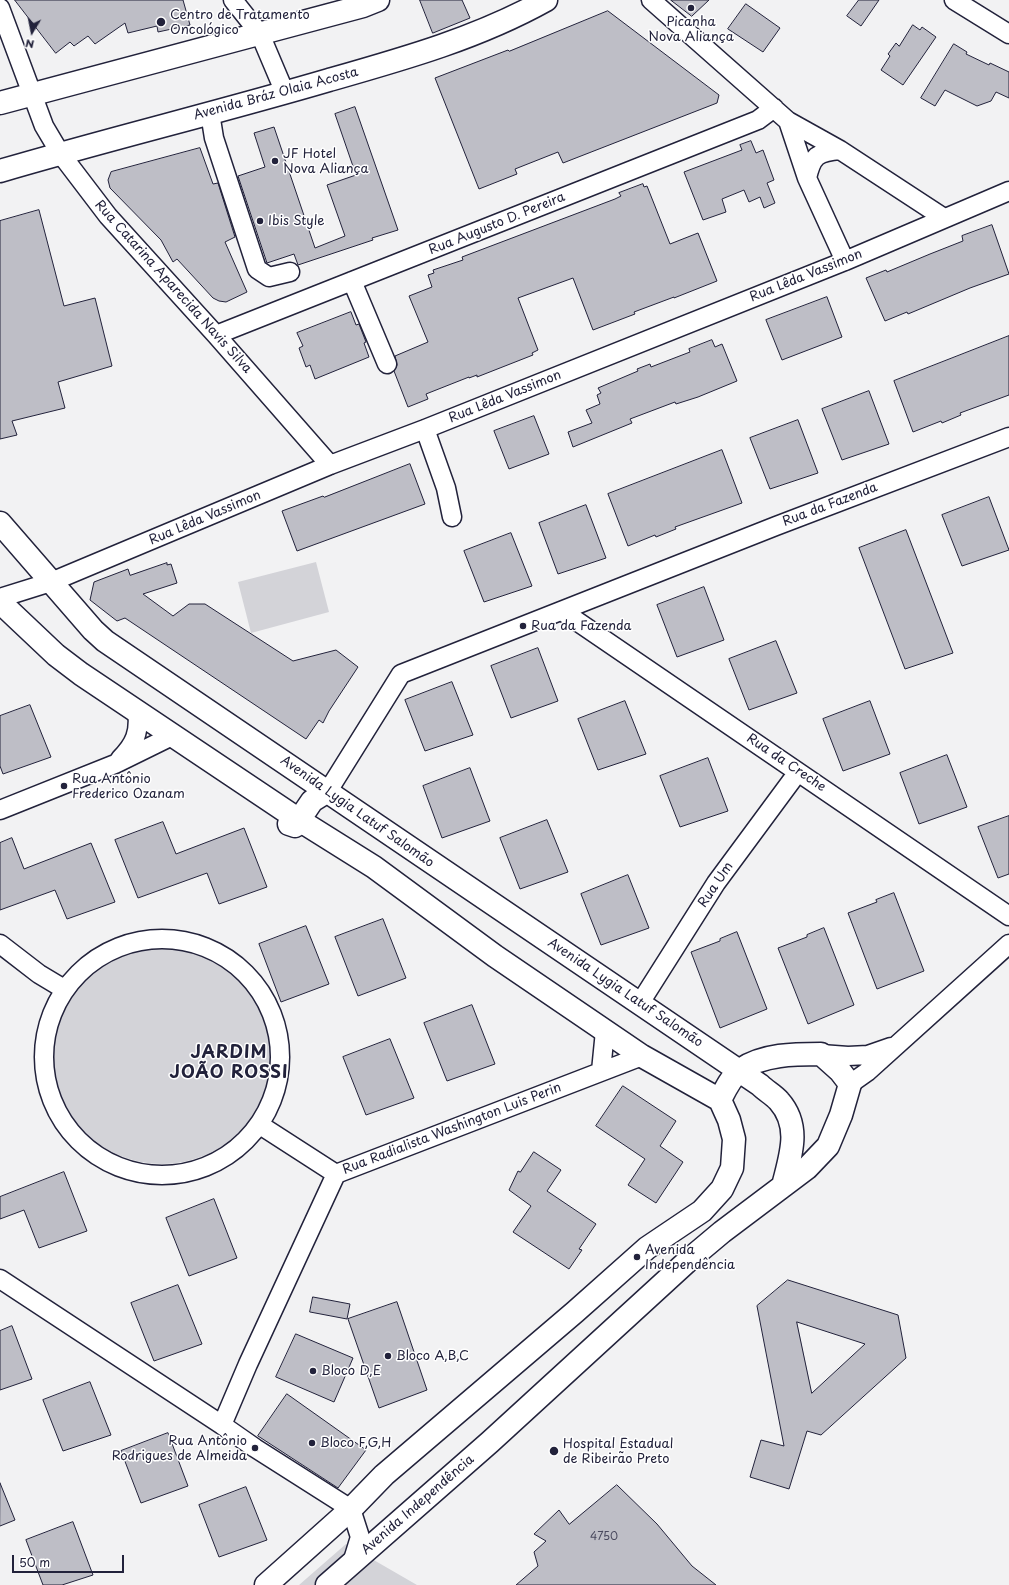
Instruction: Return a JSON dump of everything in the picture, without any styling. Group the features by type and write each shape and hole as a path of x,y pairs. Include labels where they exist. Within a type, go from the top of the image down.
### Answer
{"main road":[{"path":"0,103 364,6 378,0"},
{"name":"Avenida Bráz Olaia Acosta","path":"0,171 60,153 285,93 425,52 529,9 546,0"},
{"name":"Avenida Lygia Latuf Salomão","path":"0,523 93,630 105,641 740,1070"},
{"path":"0,602 56,655 81,674 137,710 299,820 374,867 495,956 642,1056 720,1100 729,1120 734,1139 732,1168 722,1189 702,1211 647,1248 575,1312 384,1475 351,1509 266,1585"},
{"path":"299,820 312,801 328,791"},
{"path":"720,1100 728,1084 740,1070 760,1060 792,1054 821,1054 840,1071 850,1084"},
{"path":"740,1070 780,1102 791,1121 793,1146 783,1186"},
{"name":"Avenida Independência","path":"327,1585 490,1442 691,1258 722,1232 807,1168 828,1146 850,1084"}],"street":[{"path":"233,0 260,34 285,93"},
{"path":"651,0 788,121 840,150 944,218"},
{"path":"954,0 1009,34"},
{"name":"Rua Catarina Aparecida Navis Silva","path":"0,8 44,126 60,153 108,216 216,335 330,465"},
{"name":"Rua Augusto D. Pereira","path":"216,335 758,120 774,108"},
{"path":"210,113 214,138 257,270 269,277 290,272"},
{"path":"788,121 807,178 845,261"},
{"path":"807,178 810,163 818,155 840,150"},
{"name":"Rua Lêda Vassimon","path":"0,598 51,582 330,465 425,429 845,261 1009,191"},
{"path":"352,281 387,364"},
{"path":"425,429 446,488 452,518"},
{"name":"Rua da Fazenda","path":"328,791 401,674 776,526 1009,437"},
{"name":"Rua da Creche","path":"562,611 1009,916"},
{"path":"115,764 131,749 139,724 137,710"},
{"path":"0,810 64,786 174,736"},
{"name":"Rua Um","path":"640,1003 716,883 798,772"},
{"path":"149,939 183,940 196,944 216,951 244,970 265,996 278,1028 282,1062 275,1095 260,1125 234,1152 201,1169 186,1172 164,1175 128,1170 94,1154 67,1128 50,1096 43,1059 48,1022 64,989 87,964 116,947 149,939"},
{"path":"0,944 39,974 64,989"},
{"path":"850,1084 867,1072 1009,944"},
{"path":"601,1071 605,1031"},
{"path":"821,1054 848,1056 868,1055 896,1045"},
{"name":"Rua Radialista Washington Luis Perin","path":"222,1425 251,1358 336,1174 642,1056"},
{"path":"260,1125 336,1174"},
{"path":"0,1279 255,1448 351,1509 360,1537 352,1563"}],"shaded area":[{"path":"316,562 329,612 251,633 238,582"},
{"path":"162,946 183,948 204,954 231,971 239,978 246,986 263,1013 269,1034 271,1055 269,1076 263,1097 246,1124 239,1132 231,1139 204,1156 183,1162 162,1164 141,1162 120,1156 93,1139 85,1132 78,1124 61,1097 55,1076 53,1055 55,1034 61,1013 78,986 85,978 93,971 120,954 141,948"},
{"path":"346,1544 417,1585 299,1585"}],"building":[{"path":"15,0 183,0 190,25 158,32 157,26 128,33 125,23 95,44 88,36 74,46 70,42 56,53"},
{"path":"420,0 462,0 470,18 433,33"},
{"name":"Picanha Nova Aliança","path":"671,0 709,0 692,16"},
{"path":"859,0 879,0 861,26 847,16"},
{"path":"746,4 780,28 763,52 728,29"},
{"path":"608,11 719,95 717,103 563,163 558,152 515,169 517,174 479,189 435,78 508,50 509,51"},
{"path":"913,25 920,30 922,27 936,37 903,85 881,70 890,56 888,54 896,43 899,46"},
{"path":"954,44 967,52 966,54 989,65 990,63 1009,72 1009,98 996,92 991,101 977,106 945,90 935,106 921,98"},
{"path":"355,107 398,230 298,265 294,254 267,263 238,176 265,167 254,133 274,127 315,248 345,236 327,185 356,175 335,114"},
{"path":"751,141 756,153 763,150 774,180 767,183 775,203 764,208 760,197 749,202 744,190 722,199 726,212 703,220 684,172 742,150 740,145"},
{"path":"200,148 213,184 218,183 235,237 225,242 247,292 226,302 213,298 177,259 173,262 161,240 110,188 108,180 111,172"},
{"path":"643,184 644,187 647,186 670,244 698,233 717,281 634,312 635,314 593,330 573,278 518,298 538,350 532,353 533,355 477,377 477,375 469,377 426,394 428,399 408,407 394,371 397,365 395,356 428,342 409,296 432,287 428,275 434,273 433,270 463,260 462,257 615,199 621,196 619,193"},
{"path":"39,210 64,306 95,298 112,366 58,382 65,408 12,421 17,435 0,439 0,221"},
{"path":"992,225 1009,274 970,288 908,314 907,312 885,321 866,278 886,270 887,272 963,241 962,236"},
{"path":"827,297 842,337 782,360 766,320"},
{"path":"351,312 356,325 359,324 366,342 364,343 369,357 315,379 310,365 306,367 299,348 303,346 297,333"},
{"path":"1009,336 1009,395 960,413 961,415 942,423 941,421 913,432 894,381"},
{"path":"712,340 715,347 722,344 737,381 698,397 676,404 675,402 630,419 632,423 573,447 568,432 592,423 586,410 600,404 597,395 601,393 598,388 638,371 637,369 650,364 651,367 690,352 689,349"},
{"path":"869,391 889,444 842,460 822,409"},
{"path":"534,416 549,454 509,469 494,431"},
{"path":"798,420 818,473 770,489 750,438"},
{"path":"722,450 742,503 675,527 676,529 656,537 655,535 628,546 608,494"},
{"path":"410,464 425,504 297,551 282,511 323,496 324,497"},
{"path":"989,497 1009,550 962,566 942,515"},
{"path":"586,505 606,558 558,574 539,523"},
{"path":"906,530 953,653 905,669 859,548"},
{"path":"511,533 532,586 484,602 464,551"},
{"path":"167,563 167,565 171,564 177,583 143,594 173,616 189,604 205,604 293,661 336,650 358,667 329,711 323,723 319,720 306,739 125,618 117,621 90,600 94,582 128,569 130,575"},
{"path":"704,587 724,640 677,657 657,605"},
{"path":"776,641 797,693 749,710 729,659"},
{"path":"538,648 558,701 511,718 491,666"},
{"path":"452,682 473,735 425,751 405,700"},
{"path":"625,701 646,754 598,770 578,719"},
{"path":"870,701 890,754 843,771 823,719"},
{"path":"30,705 51,757 3,774 0,766 0,716"},
{"path":"947,755 967,807 919,824 900,773"},
{"path":"708,758 728,811 680,827 660,776"},
{"path":"470,768 490,821 442,838 423,786"},
{"path":"1009,816 1009,874 998,878 978,827"},
{"path":"547,820 568,872 520,889 500,838"},
{"path":"163,822 176,854 244,828 267,887 219,904 207,873 138,898 115,840"},
{"path":"12,838 24,869 91,843 115,902 67,919 55,890 0,910 0,843"},
{"path":"628,875 649,928 601,945 581,894"},
{"path":"894,893 924,971 877,989 848,913 877,902 876,900"},
{"path":"383,919 406,978 358,996 335,937"},
{"path":"306,926 329,984 281,1002 259,944"},
{"path":"824,928 854,1005 808,1024 778,948 807,937 807,935"},
{"path":"737,932 767,1009 720,1028 691,952 720,941 720,939"},
{"path":"472,1005 495,1064 447,1081 424,1023"},
{"path":"390,1039 414,1098 366,1115 343,1057"},
{"path":"623,1086 676,1121 660,1146 683,1162 656,1203 628,1185 645,1159 596,1126"},
{"path":"534,1152 561,1170 547,1191 596,1224 579,1249 582,1250 569,1269 513,1232 531,1206 509,1190 518,1171 520,1172"},
{"path":"64,1172 87,1231 39,1248 24,1210 0,1219 0,1197"},
{"path":"214,1199 237,1258 189,1276 166,1218"},
{"path":"788,1280 898,1315 906,1358 821,1435 807,1431 789,1489 750,1477 761,1440 784,1446 757,1306","holes":["797,1322 865,1344 812,1393"]},
{"path":"178,1285 202,1344 154,1361 131,1303"},
{"path":"313,1297 350,1304 347,1319 310,1312"},
{"name":"Bloco A,B,C","path":"397,1302 427,1390 379,1408 348,1319"},
{"path":"12,1326 32,1379 0,1390 0,1331"},
{"name":"Bloco D,E","path":"296,1334 353,1358 334,1402 276,1377"},
{"path":"90,1382 111,1435 63,1451 43,1400"},
{"name":"Bloco F,G,H","path":"287,1394 366,1450 338,1488 258,1436"},
{"path":"168,1433 188,1486 141,1503 121,1451"},
{"path":"0,1483 15,1520 0,1526"},
{"path":"617,1485 657,1524 692,1566 716,1585 516,1585 538,1566 534,1552 546,1541 534,1534 559,1510 569,1524"},
{"path":"246,1487 267,1540 219,1557 199,1505"},
{"path":"73,1522 93,1575 62,1585 43,1585 26,1540"}],"place":[{"name":"Picanha Nova Aliança","path":"691,8"},
{"name":"Centro de Tratamento Oncológico","path":"161,22"},
{"name":"JF Hotel Nova Aliança","path":"275,161"},
{"name":"Ibis Style","path":"260,221"},
{"name":"Rua da Fazenda","path":"523,626"},
{"name":"Rua Antônio Frederico Ozanam","path":"64,786"},
{"name":"Avenida Independência","path":"637,1257"},
{"name":"Bloco A,B,C","path":"388,1356"},
{"name":"Bloco D,E","path":"313,1371"},
{"name":"Bloco F,G,H","path":"312,1443"},
{"name":"Rua Antônio Rodrigues de Almeida","path":"255,1448"},
{"name":"Hospital Estadual de Ribeirão Preto","path":"554,1451"}],"district":[{"name":"JARDIM JOÃO ROSSI","path":"229,1063"}]}
